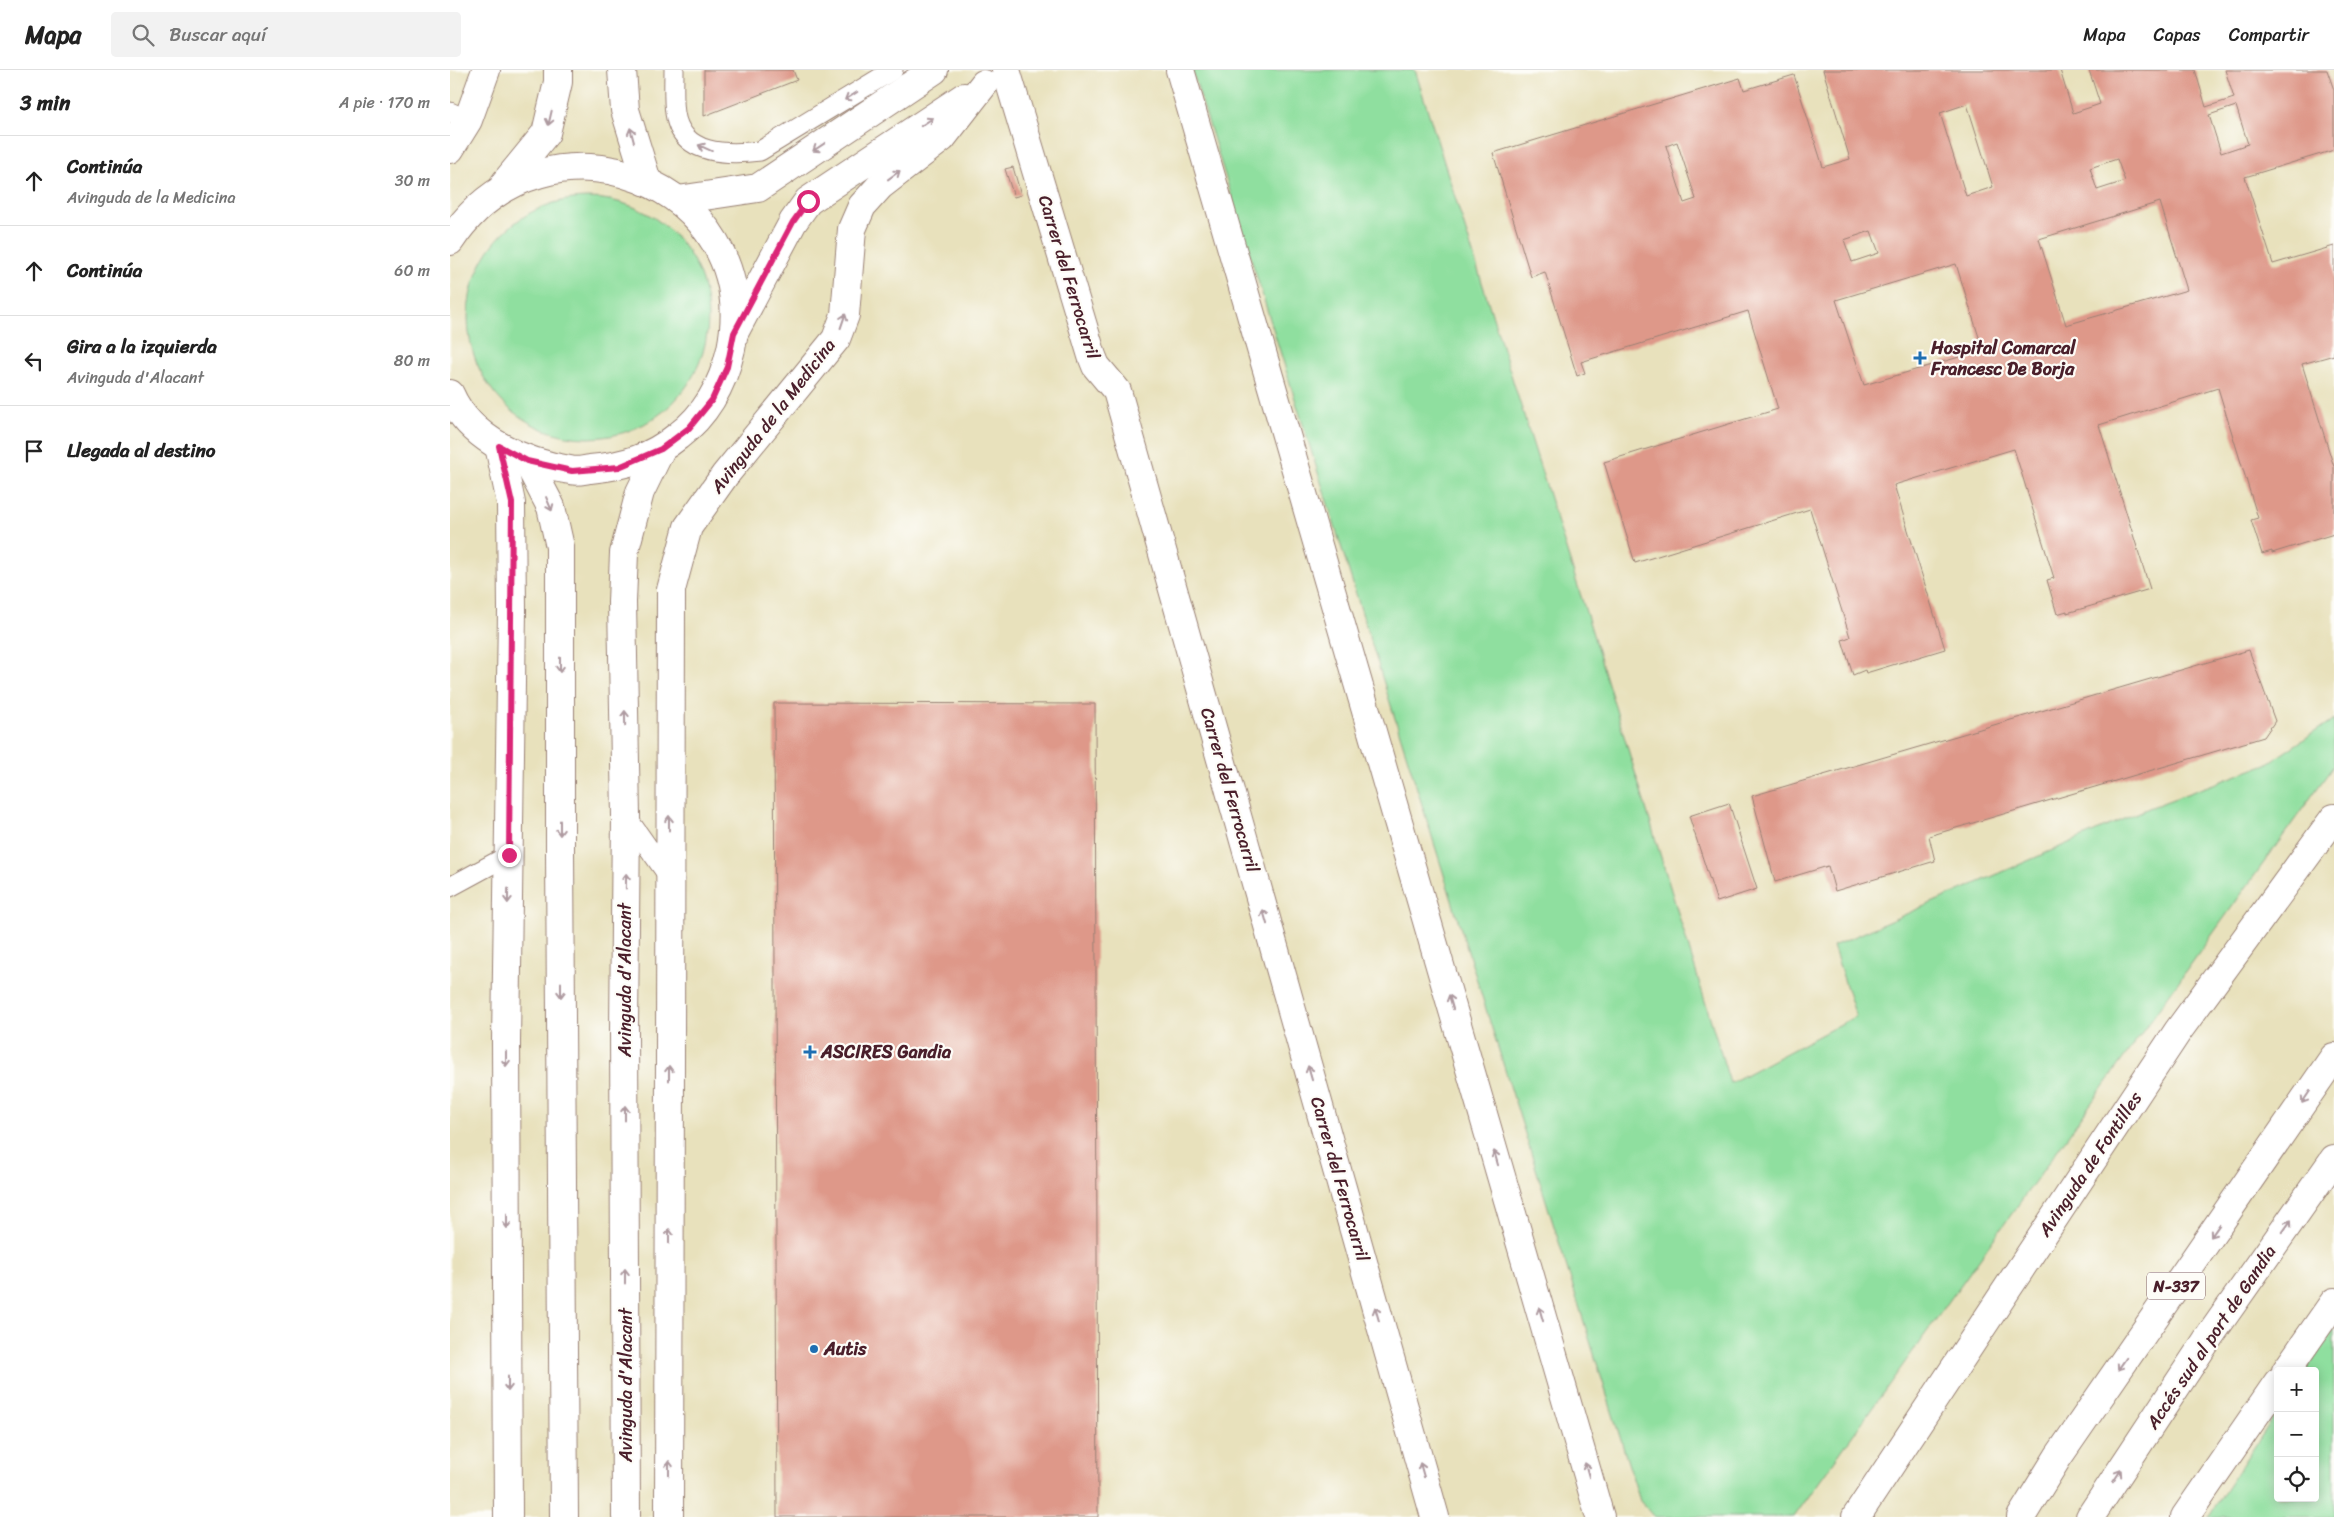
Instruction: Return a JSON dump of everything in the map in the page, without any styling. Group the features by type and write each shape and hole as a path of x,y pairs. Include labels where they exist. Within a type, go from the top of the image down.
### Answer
{"main road":[{"path":"450,149 459,116 486,70"},
{"path":"450,241 464,220 500,189 546,133 558,82 558,70"},
{"path":"622,70 626,110 647,181"},
{"path":"678,200 758,188 934,70"},
{"path":"1180,70 1600,1517"},
{"path":"734,333 793,222 808,201 999,75"},
{"name":"Avinguda de la Medicina","path":"669,877 671,590 688,527 725,475 836,339 846,315 852,229 862,206 880,186 942,138 999,75"},
{"name":"Carrer del Ferrocarril","path":"999,75 1092,356 1096,366 1117,391 1435,1517"},
{"path":"451,397 473,426 499,446 527,461 572,471 619,467 661,449 689,428 712,400 727,367 734,333 733,295 723,259 704,227 678,200 647,181 611,169 573,166 535,173 500,189"},
{"path":"499,446 512,503 506,1042 508,1517"},
{"name":"Avinguda d'Alacant","path":"626,1517 624,1030 626,816 622,602 624,553 640,492 661,449"},
{"path":"527,461 551,507 560,547 564,1517"},
{"name":"Avinguda de Fontilles","path":"1856,1517 2178,1031 2334,818"},
{"path":"669,877 669,1517"},
{"name":"N-337","path":"2021,1517 2058,1457 2331,1060"},
{"name":"Accés sud al port de Gandia","path":"2090,1517 2210,1337 2334,1159"},
{"path":"2289,1367 2334,1302"},
{"path":"2185,1517 2274,1388"}],"lane":[{"path":"674,70 676,115 686,136 706,151 736,154 760,151 892,70"},
{"path":"626,816 669,877"},
{"path":"450,887 509,855"}],"green space":[{"path":"1192,70 1415,70 1591,628 1730,1083 1856,1016 1833,946 2149,808 2267,764 2334,719 2334,765 1794,1517 1654,1517 1640,1501"},
{"path":"588,198 611,200 634,207 655,218 673,233 688,251 699,272 706,295 708,318 706,341 699,364 688,385 673,403 655,418 634,429 611,436 588,438 565,436 542,429 521,418 503,403 488,385 477,364 470,341 468,318 470,295 477,272 488,251 503,233 521,218 542,207 565,200"},
{"path":"2334,1329 2334,1517 2208,1517 2274,1417 2274,1502 2319,1502 2319,1367 2308,1367"}],"building":[{"path":"704,70 793,70 797,80 704,116"},
{"path":"1823,70 2060,70 2073,113 2100,104 2089,70 2195,70 2206,107 2234,98 2225,70 2327,70 2334,90 2334,150 2245,177 2273,264 2334,246 2334,355 2302,364 2334,467 2334,534 2272,553 2272,551 2262,554 2251,520 2258,518 2218,388 2099,425 2150,589 2067,613 2067,611 2057,614 2047,580 2054,578 2014,449 1894,485 1945,649 1866,673 1865,670 1853,675 1842,640 1850,637 1810,509 1635,563 1604,462 1778,409 1748,311 1581,362 1585,373 1577,376 1545,272 1531,277 1493,153 1740,78 1744,90 1794,75 1823,167 1850,159","holes":["1967,104 1993,187 1966,196 1940,113","2236,106 2248,144 2221,153 2209,115","1677,142 1696,199 1684,203 1666,146","2117,159 2125,181 2097,190 2090,168","2160,202 2187,290 2066,325 2039,239","1871,231 1879,253 1852,262 1844,240","1956,264 1983,350 1864,385 1836,300"]},
{"path":"1013,167 1021,195 1014,197 1005,169"},
{"path":"2249,650 2275,721 2264,737 1929,836 1935,861 1835,891 1828,866 1775,882 1752,796"},
{"path":"774,703 1095,704 1098,1517 777,1517"},
{"path":"1729,803 1757,889 1717,902 1689,816"}],"place":[{"name":"Hospital Comarcal Francesc De Borja","path":"1920,358"},
{"name":"ASCIRES Gandia","path":"810,1052"},
{"name":"Autis","path":"814,1349"}],"route":[{"path":"509,855 512,503 499,446 527,461 572,471 619,467 661,449 689,428 712,400 727,367 734,333 793,222 808,201"}]}
